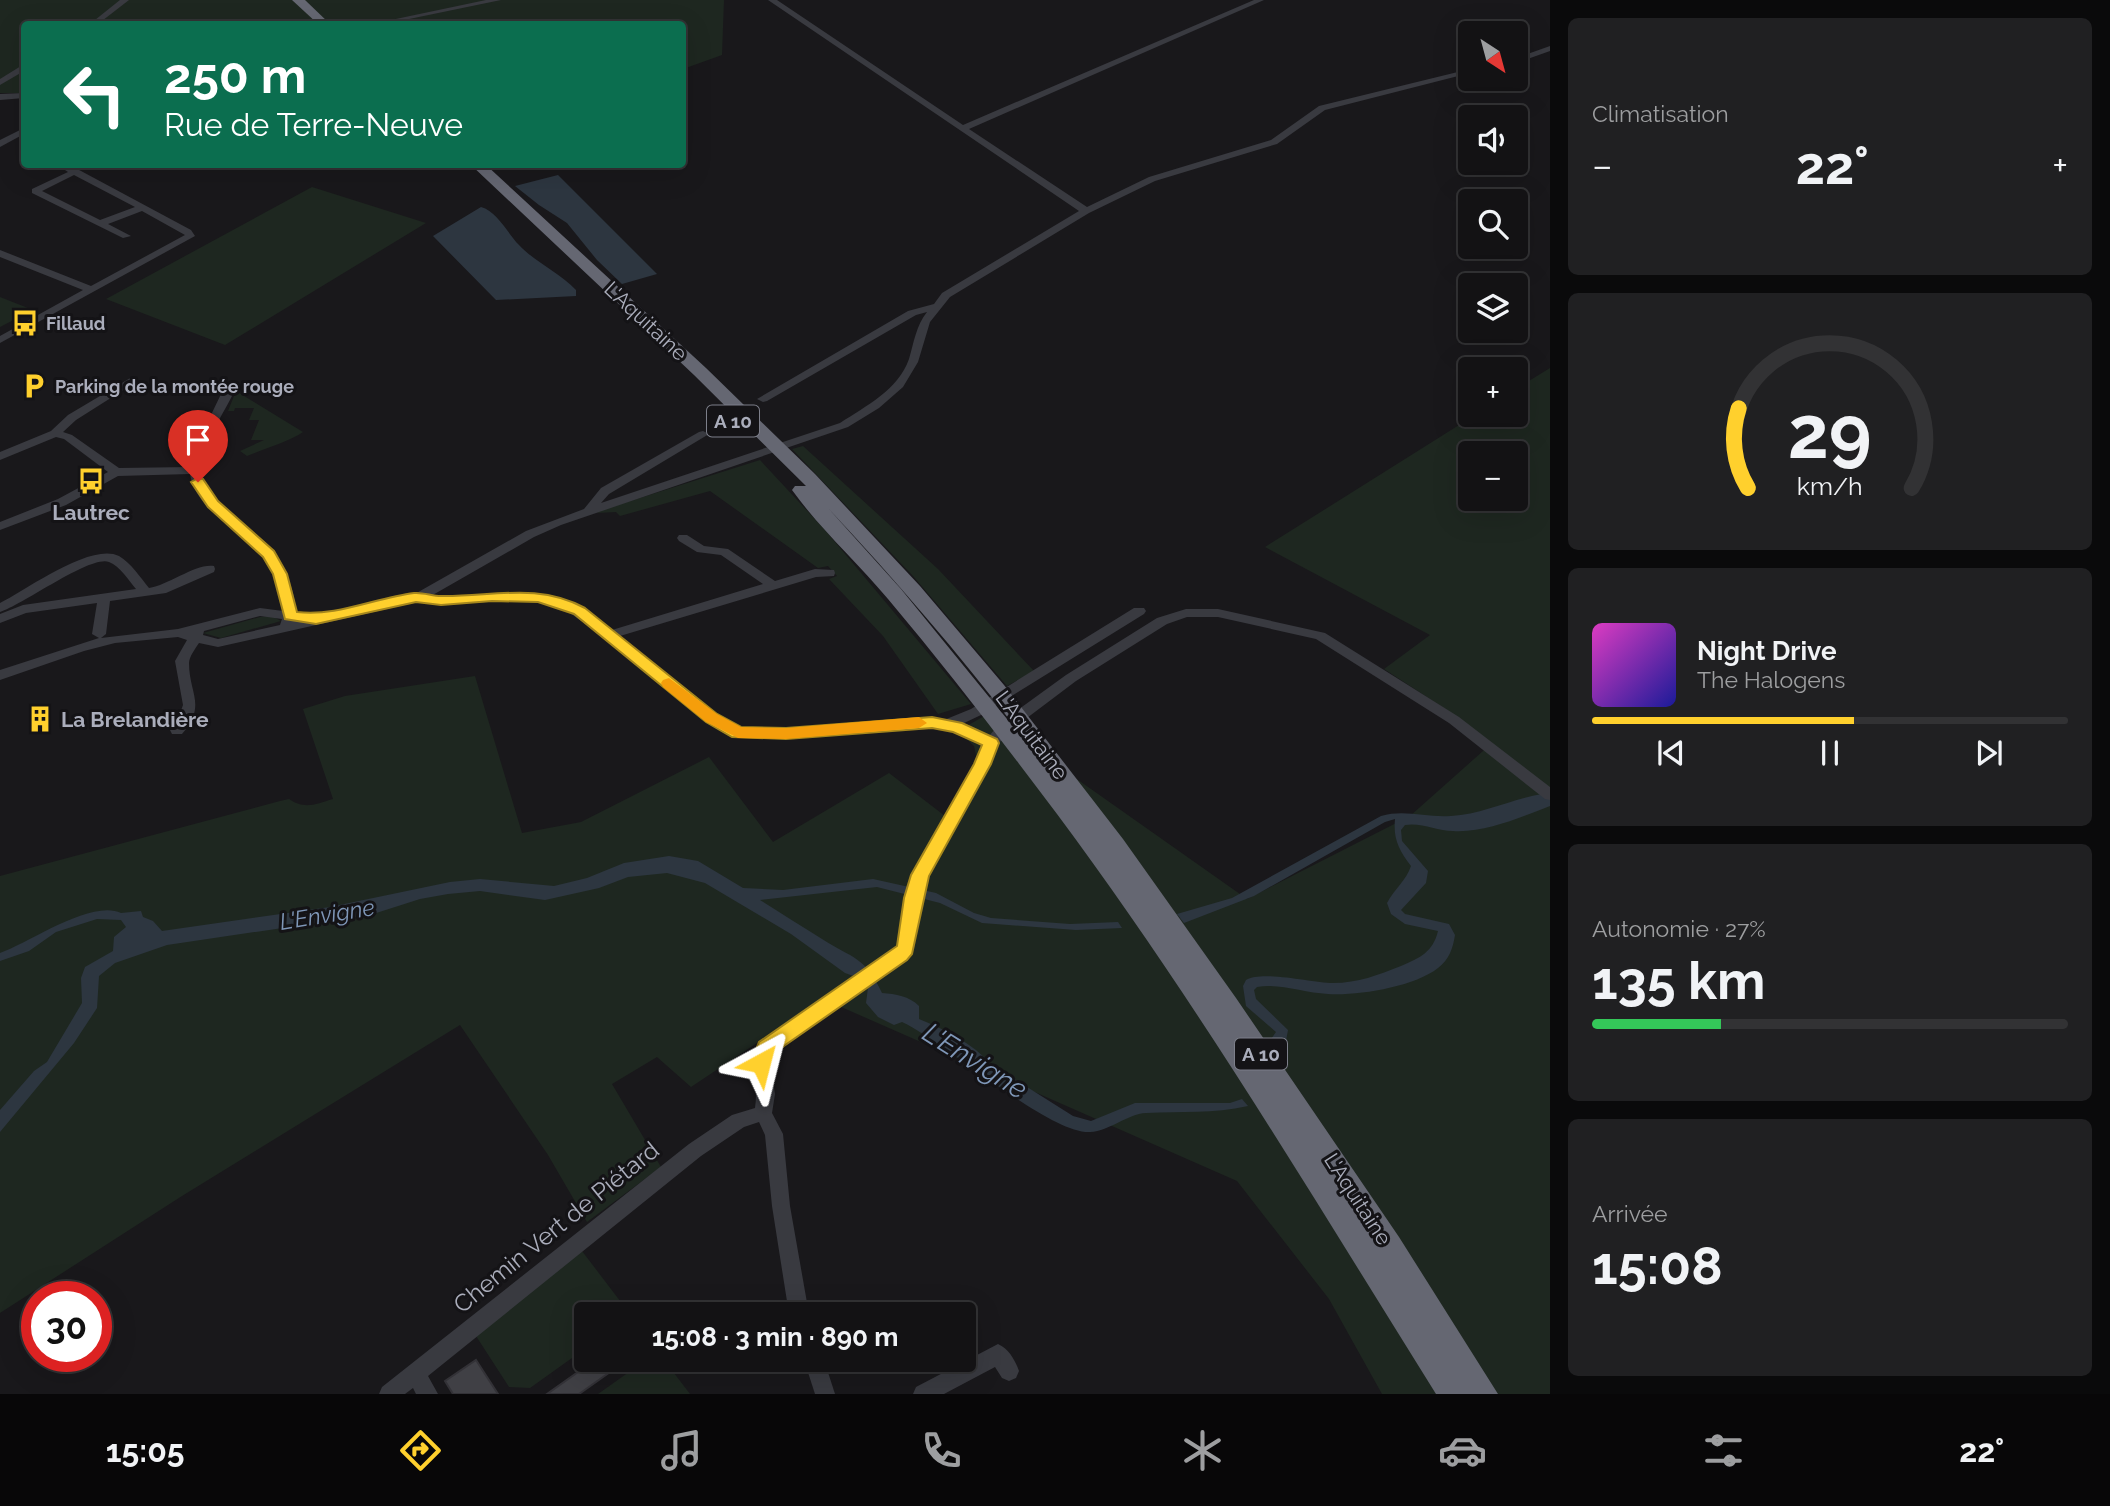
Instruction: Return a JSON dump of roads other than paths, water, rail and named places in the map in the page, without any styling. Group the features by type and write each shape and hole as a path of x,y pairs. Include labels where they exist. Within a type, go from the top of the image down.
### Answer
{"highway":[{"path":"284,0 307,21"},
{"path":"298,0 321,21"},
{"name":"L'Aquitaine","path":"464,168 782,469 991,696"},
{"name":"L'Aquitaine","path":"480,168 700,371 804,472 889,563 991,696 1008,734 1165,951 1280,1123 1454,1394"},
{"name":"L'Aquitaine","path":"1008,734 1142,882 1296,1106 1483,1394"}],"street":[{"path":"98,21 125,0"},
{"path":"391,21 497,0"},
{"path":"772,0 1086,211"},
{"path":"963,128 1260,0"},
{"path":"1528,56 1550,48"},
{"path":"0,83 21,70"},
{"path":"198,633 218,643 288,621 316,619 416,598 530,534 588,511 844,425 889,395 913,362 921,332 934,307 968,279 1086,211 1152,179 1274,142 1322,108 1458,74"},
{"path":"0,97 21,96"},
{"path":"4,141 21,132"},
{"path":"4,141 21,146"},
{"path":"0,340 190,236 188,232 67,168"},
{"path":"74,172 35,191 126,236"},
{"path":"100,224 142,208"},
{"path":"0,253 93,290"},
{"path":"763,399 912,313 934,307"},
{"path":"0,456 55,433 71,416 116,393 132,380"},
{"path":"228,392 196,470 198,482 213,504 269,554 280,574 288,621"},
{"path":"55,433 68,437 116,472"},
{"path":"588,511 605,491 703,434"},
{"path":"0,526 62,502 116,472 196,470"},
{"path":"683,538 701,550 724,552 774,586"},
{"path":"0,608 65,572 102,556 113,558 146,592"},
{"path":"0,619 23,609 161,590 209,569"},
{"path":"610,635 815,573 829,573"},
{"path":"416,598 441,601 492,596 538,597 568,605 610,635 711,718 738,733 786,733 905,723 946,724 1008,734"},
{"path":"99,634 104,598"},
{"path":"946,724 976,712 1139,611"},
{"path":"0,675 81,647 115,639 198,633 260,612 288,621"},
{"path":"1008,734 1006,726 1071,678 1162,621 1186,613 1218,613 1309,632 1332,642 1454,720 1547,793"},
{"path":"177,730 185,721 190,705 182,661 198,633"},
{"path":"797,1302 783,1219 774,1134 763,1114 766,1094 761,1063 766,1048 906,948 915,891 983,764 1008,734"},
{"name":"Chemin Vert de Piétard","path":"389,1394 695,1150 738,1121 763,1114"},
{"path":"922,1394 998,1354 1009,1371"},
{"path":"818,1372 825,1394"},
{"path":"415,1373 428,1394"}],"water":[{"path":"558,175 657,274 622,284 597,260 567,223 515,186"},
{"path":"481,207 497,218 526,251 576,290 576,296 496,300 433,236"},
{"path":"1542,794 1550,799 1550,806 1491,827 1453,831 1405,825 1401,830 1402,841 1428,871 1426,883 1401,910 1405,914 1449,924 1455,935 1450,953 1442,965 1428,975 1369,992 1328,994 1274,986 1257,987 1254,990 1256,999 1288,1030 1282,1062 1269,1042 1276,1032 1246,1006 1243,986 1246,980 1264,976 1333,983 1359,980 1414,960 1429,949 1436,938 1438,931 1405,924 1391,914 1387,903 1411,866 1398,844 1395,819 1385,822 1254,896 1184,923 1177,914 1232,898 1381,816 1399,813 1463,815"},
{"name":"L'Envigne","path":"669,856 698,861 743,888 783,890 873,879 936,893 974,913 991,918 1070,924 1118,922 1122,928 1076,930 982,923 940,903 877,887 760,900 864,965 882,993 911,1000 919,1006 919,1019 958,1038 992,1065 1073,1116 1091,1121 1135,1103 1230,1103 1242,1099 1248,1106 1210,1111 1146,1113 1097,1131 1072,1129 1024,1104 902,1022 894,1025 878,1017 866,1003 868,988 859,978 845,973 791,934 705,883 667,873 628,877 599,888 545,900 480,891 448,894 420,899 370,915 167,945 115,963 99,976 97,1008 74,1043 0,1132 0,1110 34,1071 47,1062 82,1003 81,978 85,967 113,951 114,937 126,927 121,920 97,919 56,932 29,951 0,961 0,953 60,924 94,912 141,911 143,917 153,921 162,931 330,907 450,882 480,879 554,886 587,878 624,863"}],"place":[{"name":"Fillaud","path":"25,323"},
{"name":"Parking de la montée rouge","path":"34,386"},
{"name":"Lautrec","path":"91,481"},
{"name":"La Brelandière","path":"40,719"}]}
